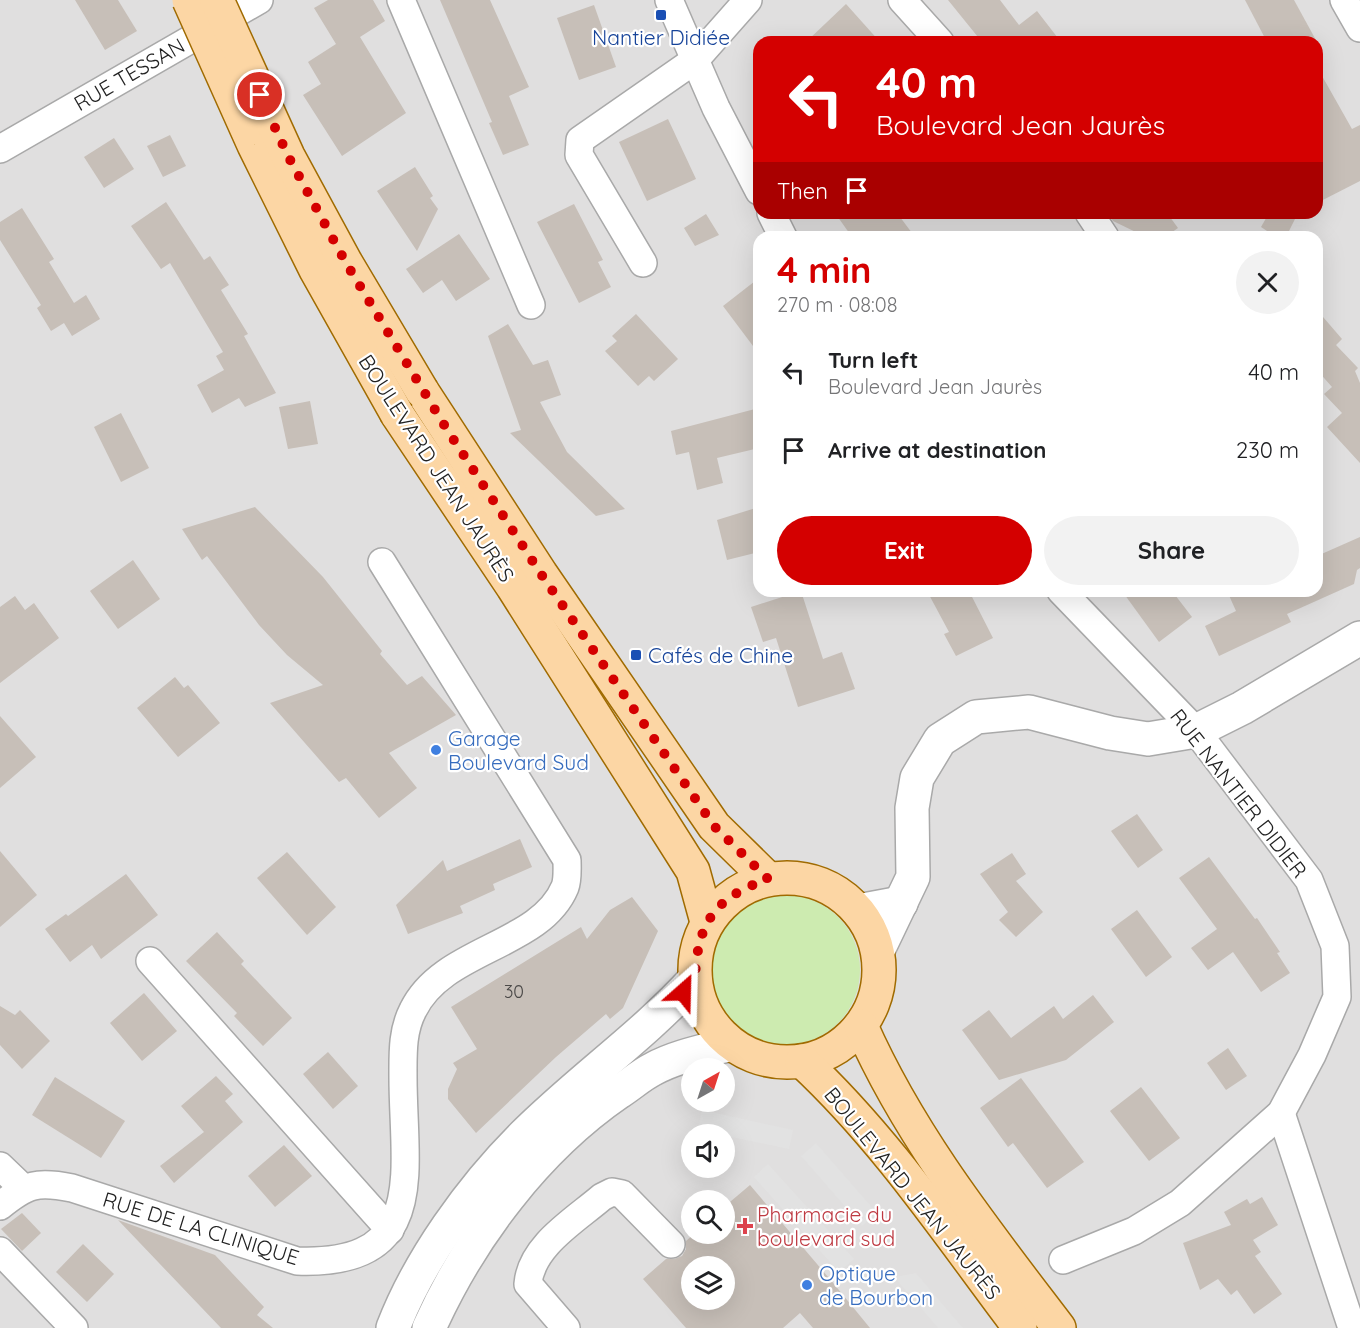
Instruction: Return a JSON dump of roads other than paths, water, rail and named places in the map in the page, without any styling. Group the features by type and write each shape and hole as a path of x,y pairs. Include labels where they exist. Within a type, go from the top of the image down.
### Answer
{"main road":[{"name":"BOULEVARD JEAN JAURÈS","path":"189,0 259,156 316,270 397,414 513,587 609,742 693,871 707,922"},
{"name":"BOULEVARD JEAN JAURÈS","path":"217,0 288,156 346,263 422,391 541,574 714,826 768,879"},
{"path":"793,877 817,882 840,894 858,911 870,929 878,950 879,977 876,994 861,1026 834,1049 802,1061 777,1062 753,1056 731,1044 713,1026 700,1004 695,980 696,950 707,922 722,902 736,892 768,879 793,877"},
{"name":"BOULEVARD JEAN JAURÈS","path":"861,1026 879,1067 909,1118 972,1214 1059,1328"},
{"name":"BOULEVARD JEAN JAURÈS","path":"802,1061 833,1090 869,1132 1020,1328"}],"street":[{"name":"RUE TESSAN","path":"0,149 259,0"},
{"path":"401,0 531,305"},
{"path":"669,0 716,108 753,179"},
{"path":"643,263 579,155 580,140 695,60 748,0"},
{"path":"902,0 935,36"},
{"path":"1344,0 1360,28"},
{"name":"RUE DE LA CLINIQUE","path":"0,1206 23,1188 45,1182 72,1188 297,1261 327,1262 357,1255 384,1239 400,1215 405,1178 403,1041 413,1010 433,984 474,954 523,931 550,910 566,885 567,860 382,562"},
{"name":"RUE NANTIER DIDIER","path":"1063,1260 1134,1231 1180,1203 1281,1113 1312,1055 1337,997 1335,946 1309,880 1196,731 1067,597"},
{"path":"878,950 913,877 912,808 917,778 940,740 976,717 1029,712 1110,733 1148,739 1196,731 1242,708 1360,638"},
{"path":"858,911 901,903"},
{"path":"150,961 390,1230"},
{"path":"393,1328 401,1306 426,1260 485,1177 523,1136 660,1016 695,980"},
{"path":"429,1328 447,1287 480,1238 512,1193 564,1137 606,1101 652,1069 682,1057 731,1044"},
{"path":"1281,1113 1352,1328"},
{"path":"0,1166 23,1188"},
{"path":"566,1328 528,1284 529,1268 538,1253 602,1197 612,1192 622,1194 671,1244"},
{"path":"0,1251 74,1328"}],"place":[{"name":"Nantier Didiée","path":"661,15"},
{"name":"Cafés de Chine","path":"636,655"},
{"name":"Garage Boulevard Sud","path":"436,750"},
{"name":"Pharmacie du boulevard sud","path":"745,1226"},
{"name":"Optique de Bourbon","path":"807,1285"}]}
